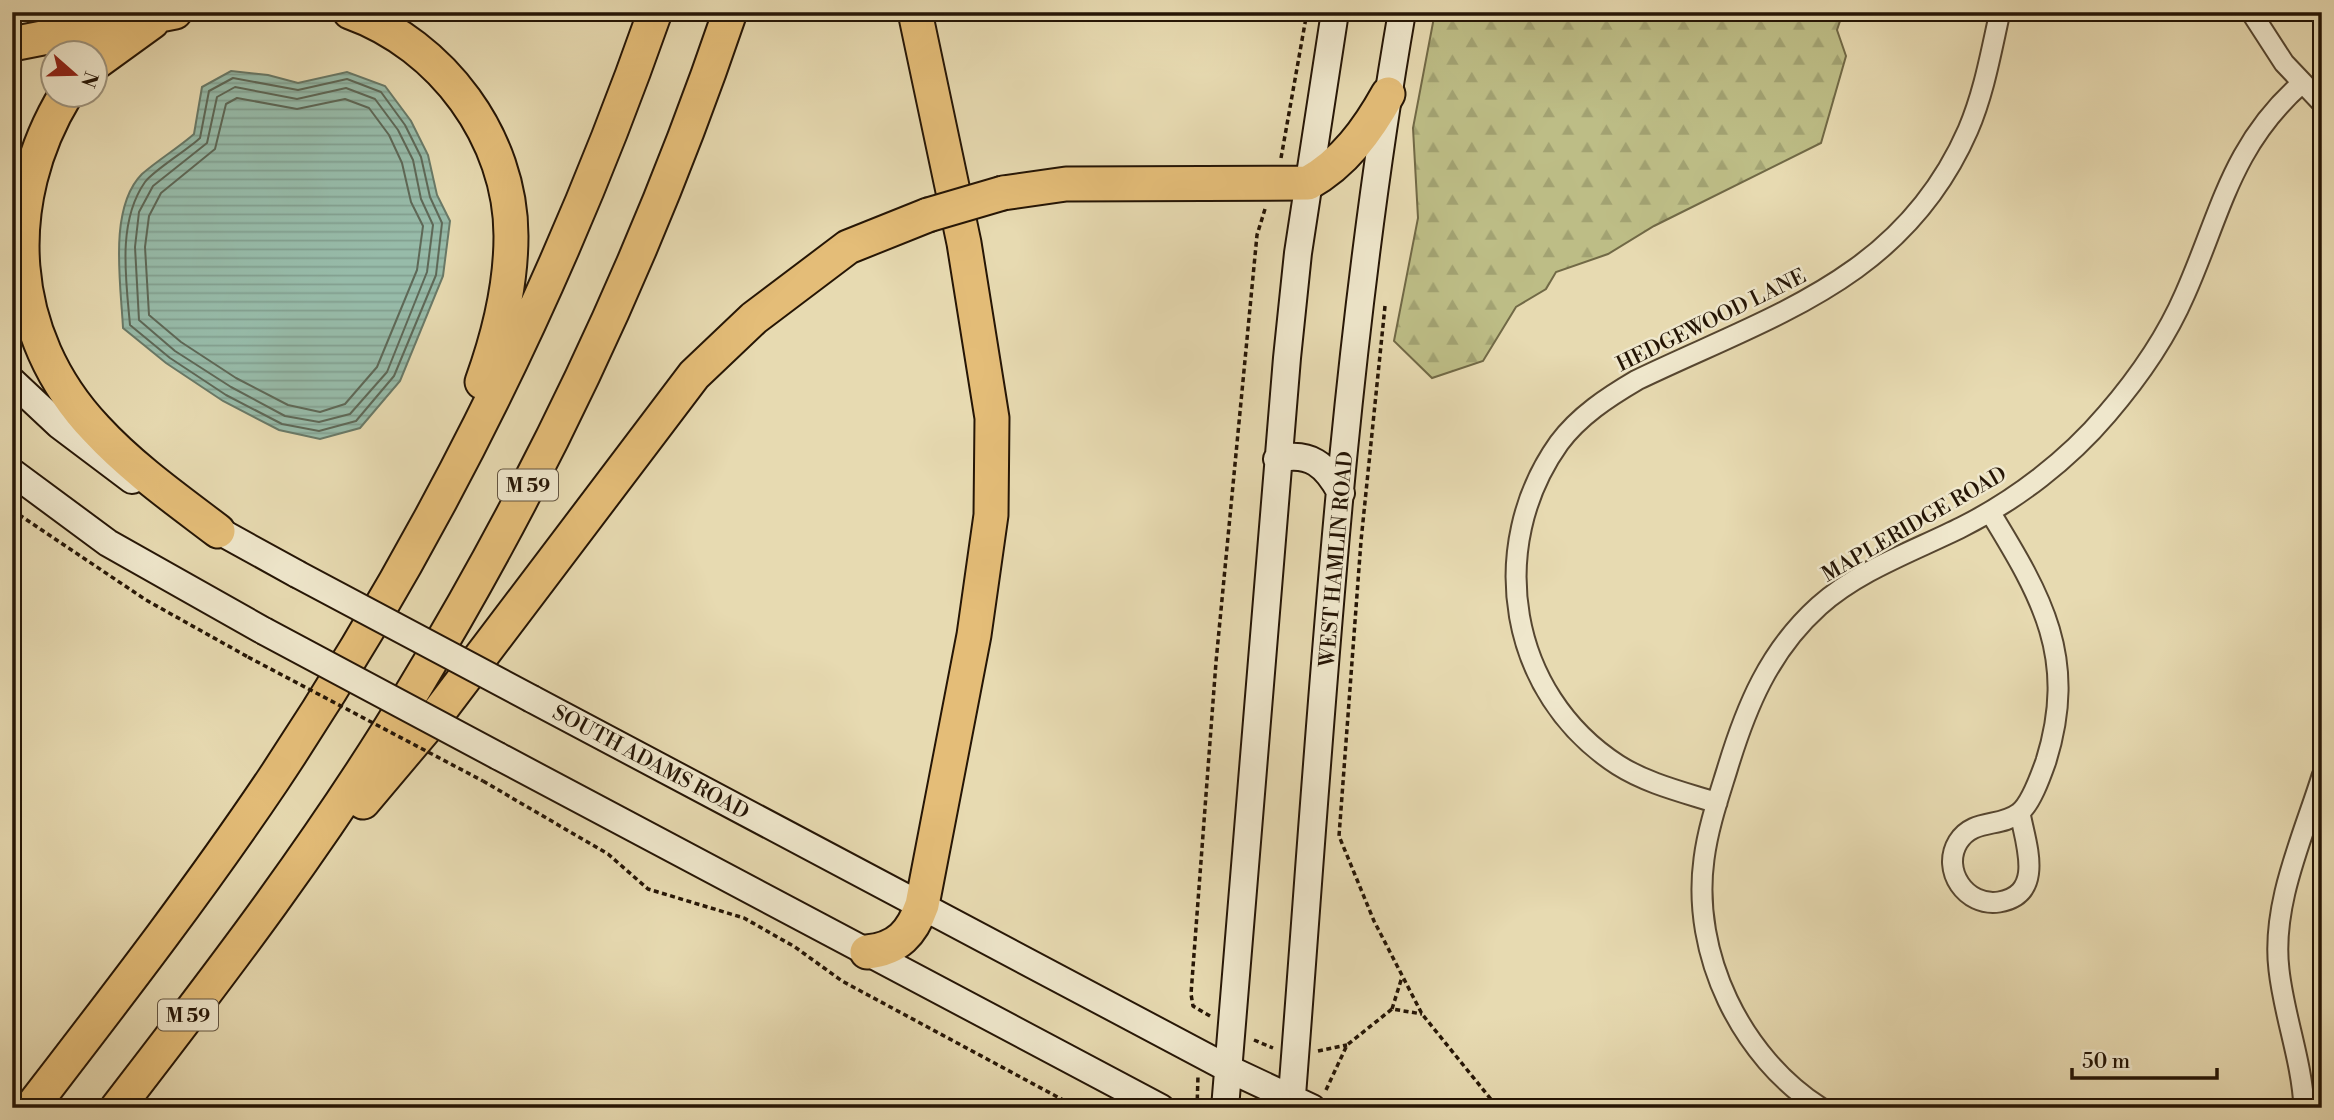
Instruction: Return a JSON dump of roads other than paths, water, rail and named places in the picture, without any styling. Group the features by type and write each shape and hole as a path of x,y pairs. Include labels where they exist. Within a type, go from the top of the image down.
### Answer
{"highway":[{"path":"12,44 176,12"},
{"path":"108,54 149,24 176,12"},
{"path":"350,12 397,35 450,80 465,99 488,139 509,213 511,237 506,289 495,342 434,514"},
{"path":"31,1108 202,883 258,801 358,647 434,514 509,367 567,240 655,12"},
{"name":"M 59","path":"117,1108 308,852 399,713 513,514 630,269 679,150 730,12"},
{"path":"867,952 883,950 909,934 922,905 974,635 991,515 992,418 964,243 915,12"},
{"path":"257,923 439,712 694,375 754,318 848,247 929,215 1003,193 1066,184 1308,183 1324,174 1354,145 1388,94"},
{"path":"57,108 43,131 19,201 18,274 35,338 55,376 95,429 148,477 218,531"}],"main road":[{"path":"1225,1108 1277,458 1308,183 1335,12"},
{"name":"WEST HAMLIN ROAD","path":"1298,1105 1341,493 1354,351 1388,94 1402,12"},
{"name":"SOUTH ADAMS ROAD","path":"12,381 59,425 114,468 218,531 1298,1105"},
{"path":"1277,458 1312,458 1331,475 1341,493"},
{"path":"12,472 108,543 264,631 1161,1108"}],"street":[{"name":"HEDGEWOOD LANE","path":"1717,803 1645,779 1617,764 1566,719 1545,690 1528,654 1516,605 1518,537 1530,494 1560,442 1580,420 1609,397 1637,380 1836,284 1890,243 1926,203 1963,141 1983,86 2000,12"},
{"path":"2251,12 2301,84 2322,103"},
{"name":"MAPLERIDGE ROAD","path":"1821,1108 1792,1086 1764,1058 1737,1018 1719,979 1708,938 1703,889 1704,862 1717,803 1750,701 1777,653 1797,628 1847,585 1990,512 2067,454 2128,388 2168,329 2241,156 2255,133 2301,84"},
{"path":"1990,512 2045,609 2054,639 2057,699 2050,748 2043,770 2021,813 2031,855 2027,880 2017,894 2006,900 1993,902 1968,894 1956,879 1952,867 1958,842 1976,826 2021,813"},
{"path":"2304,1108 2302,1082 2278,970 2277,944 2284,900 2322,776"}],"water":[{"path":"231,71 268,75 298,83 347,72 385,86 411,121 428,155 437,195 450,221 443,276 400,381 360,428 320,439 279,430 223,401 166,363 123,328 119,248 124,206 131,189 142,174 194,134 202,87"}]}
